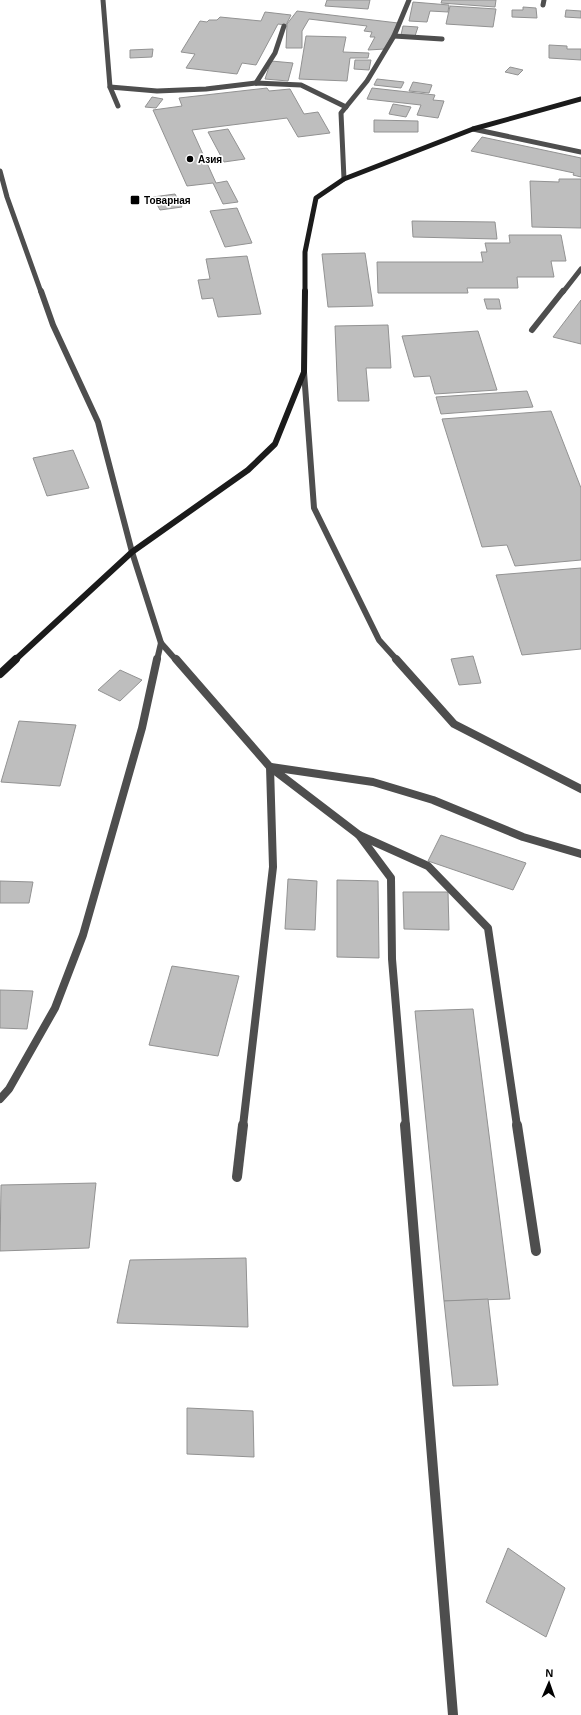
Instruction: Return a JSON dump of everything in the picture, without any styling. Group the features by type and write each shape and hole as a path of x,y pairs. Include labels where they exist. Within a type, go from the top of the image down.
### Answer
{"street":[{"path":"102,0 110,87 118,106"},
{"path":"344,179 340,113 367,81 394,36 409,0"},
{"path":"256,83 275,53 284,26"},
{"path":"394,36 442,39"},
{"path":"110,87 157,91 206,89 256,83 301,85 346,107"},
{"path":"581,99 473,129 344,179 316,198 305,252 304,372 314,508 379,640 454,724 581,789"},
{"path":"473,129 581,152"},
{"path":"0,171 7,197 54,325 98,422 132,552 161,642 270,767 359,835 428,866 488,928 536,1251"},
{"path":"532,330 581,269"},
{"path":"0,674 132,552 248,470 275,444 304,372"},
{"path":"0,1099 9,1089 55,1008 83,935 142,728 161,642"},
{"path":"270,767 373,782 433,800 523,837 581,854"},
{"path":"237,1177 273,867 270,767"},
{"path":"359,835 391,878 392,959 453,1715"}],"building":[{"path":"327,0 370,0 368,9 325,6"},
{"path":"442,0 496,0 495,7 441,3"},
{"path":"413,2 449,5 448,12 430,11 427,22 409,21"},
{"path":"450,6 496,9 493,27 446,24"},
{"path":"523,7 536,8 537,18 512,17 512,10 523,10"},
{"path":"566,10 581,11 581,18 565,17"},
{"path":"297,11 398,23 385,49 368,50 375,37 370,37 372,32 364,31 367,26 309,19 302,31 302,48 286,48 287,24"},
{"path":"265,12 291,15 286,25 278,24 256,65 242,63 237,74 186,68 195,54 181,52 200,21 207,22 209,20 217,20 220,17 261,21"},
{"path":"403,26 418,27 415,36 401,35"},
{"path":"306,36 346,37 343,52 369,53 368,58 350,58 347,81 299,79"},
{"path":"549,45 567,46 567,49 581,49 581,60 549,58"},
{"path":"153,49 152,57 130,58 130,50"},
{"path":"355,60 371,60 369,70 354,69"},
{"path":"271,61 293,63 288,81 265,79"},
{"path":"510,67 523,70 518,75 505,72"},
{"path":"377,79 404,82 401,88 374,85"},
{"path":"413,82 432,85 429,93 409,91"},
{"name":"Азия","path":"267,88 269,91 290,89 304,114 318,112 330,133 298,137 287,118 192,130 216,183 227,181 238,202 223,204 213,183 187,186 153,110 182,106 179,98"},
{"path":"372,88 435,95 433,100 444,101 438,118 417,115 421,105 367,99"},
{"path":"152,97 163,99 156,108 145,107"},
{"path":"393,104 411,107 406,117 389,114"},
{"path":"374,120 418,121 418,132 374,132"},
{"path":"228,129 245,159 224,162 208,132"},
{"path":"482,137 581,158 581,177 573,175 574,173 471,151"},
{"path":"559,179 581,179 581,228 532,227 530,181 559,182"},
{"path":"175,194 182,207 160,210 153,197"},
{"path":"237,208 252,243 225,247 210,211"},
{"path":"412,221 495,222 497,239 413,237"},
{"path":"509,235 561,235 566,261 551,261 554,277 517,277 518,288 467,288 468,293 378,293 377,262 483,262 481,252 487,252 485,243 510,243"},
{"path":"365,253 373,306 328,307 322,254"},
{"path":"247,256 261,314 218,317 213,298 202,299 198,280 210,279 206,259"},
{"path":"484,299 499,299 501,309 487,309"},
{"path":"581,300 581,344 553,337"},
{"path":"388,325 391,368 366,368 369,401 338,401 335,326"},
{"path":"478,331 497,390 435,394 430,376 414,377 402,336"},
{"path":"527,391 533,407 441,414 436,397"},
{"path":"551,411 581,488 581,560 515,566 507,545 482,547 442,419"},
{"path":"73,450 89,488 47,496 33,458"},
{"path":"581,568 581,649 522,655 496,575"},
{"path":"473,656 481,683 459,685 451,659"},
{"path":"120,670 142,680 120,701 98,690"},
{"path":"19,721 76,725 60,786 1,782"},
{"path":"441,835 526,863 513,890 428,861"},
{"path":"288,879 317,881 315,930 285,929"},
{"path":"337,880 378,881 379,958 337,957"},
{"path":"0,881 33,882 29,903 0,903"},
{"path":"403,892 448,892 449,930 404,929"},
{"path":"172,966 239,976 218,1056 149,1045"},
{"path":"0,990 33,991 27,1029 0,1028"},
{"path":"473,1009 510,1299 444,1301 415,1011"},
{"path":"96,1183 89,1248 0,1251 1,1185"},
{"path":"246,1258 248,1327 117,1323 130,1260"},
{"path":"488,1299 498,1385 453,1386 444,1301"},
{"path":"187,1408 253,1411 254,1457 187,1454"},
{"path":"508,1548 565,1588 546,1637 486,1602"}],"place":[{"name":"Азия","path":"190,159"},
{"name":"Товарная","path":"135,200"}]}
